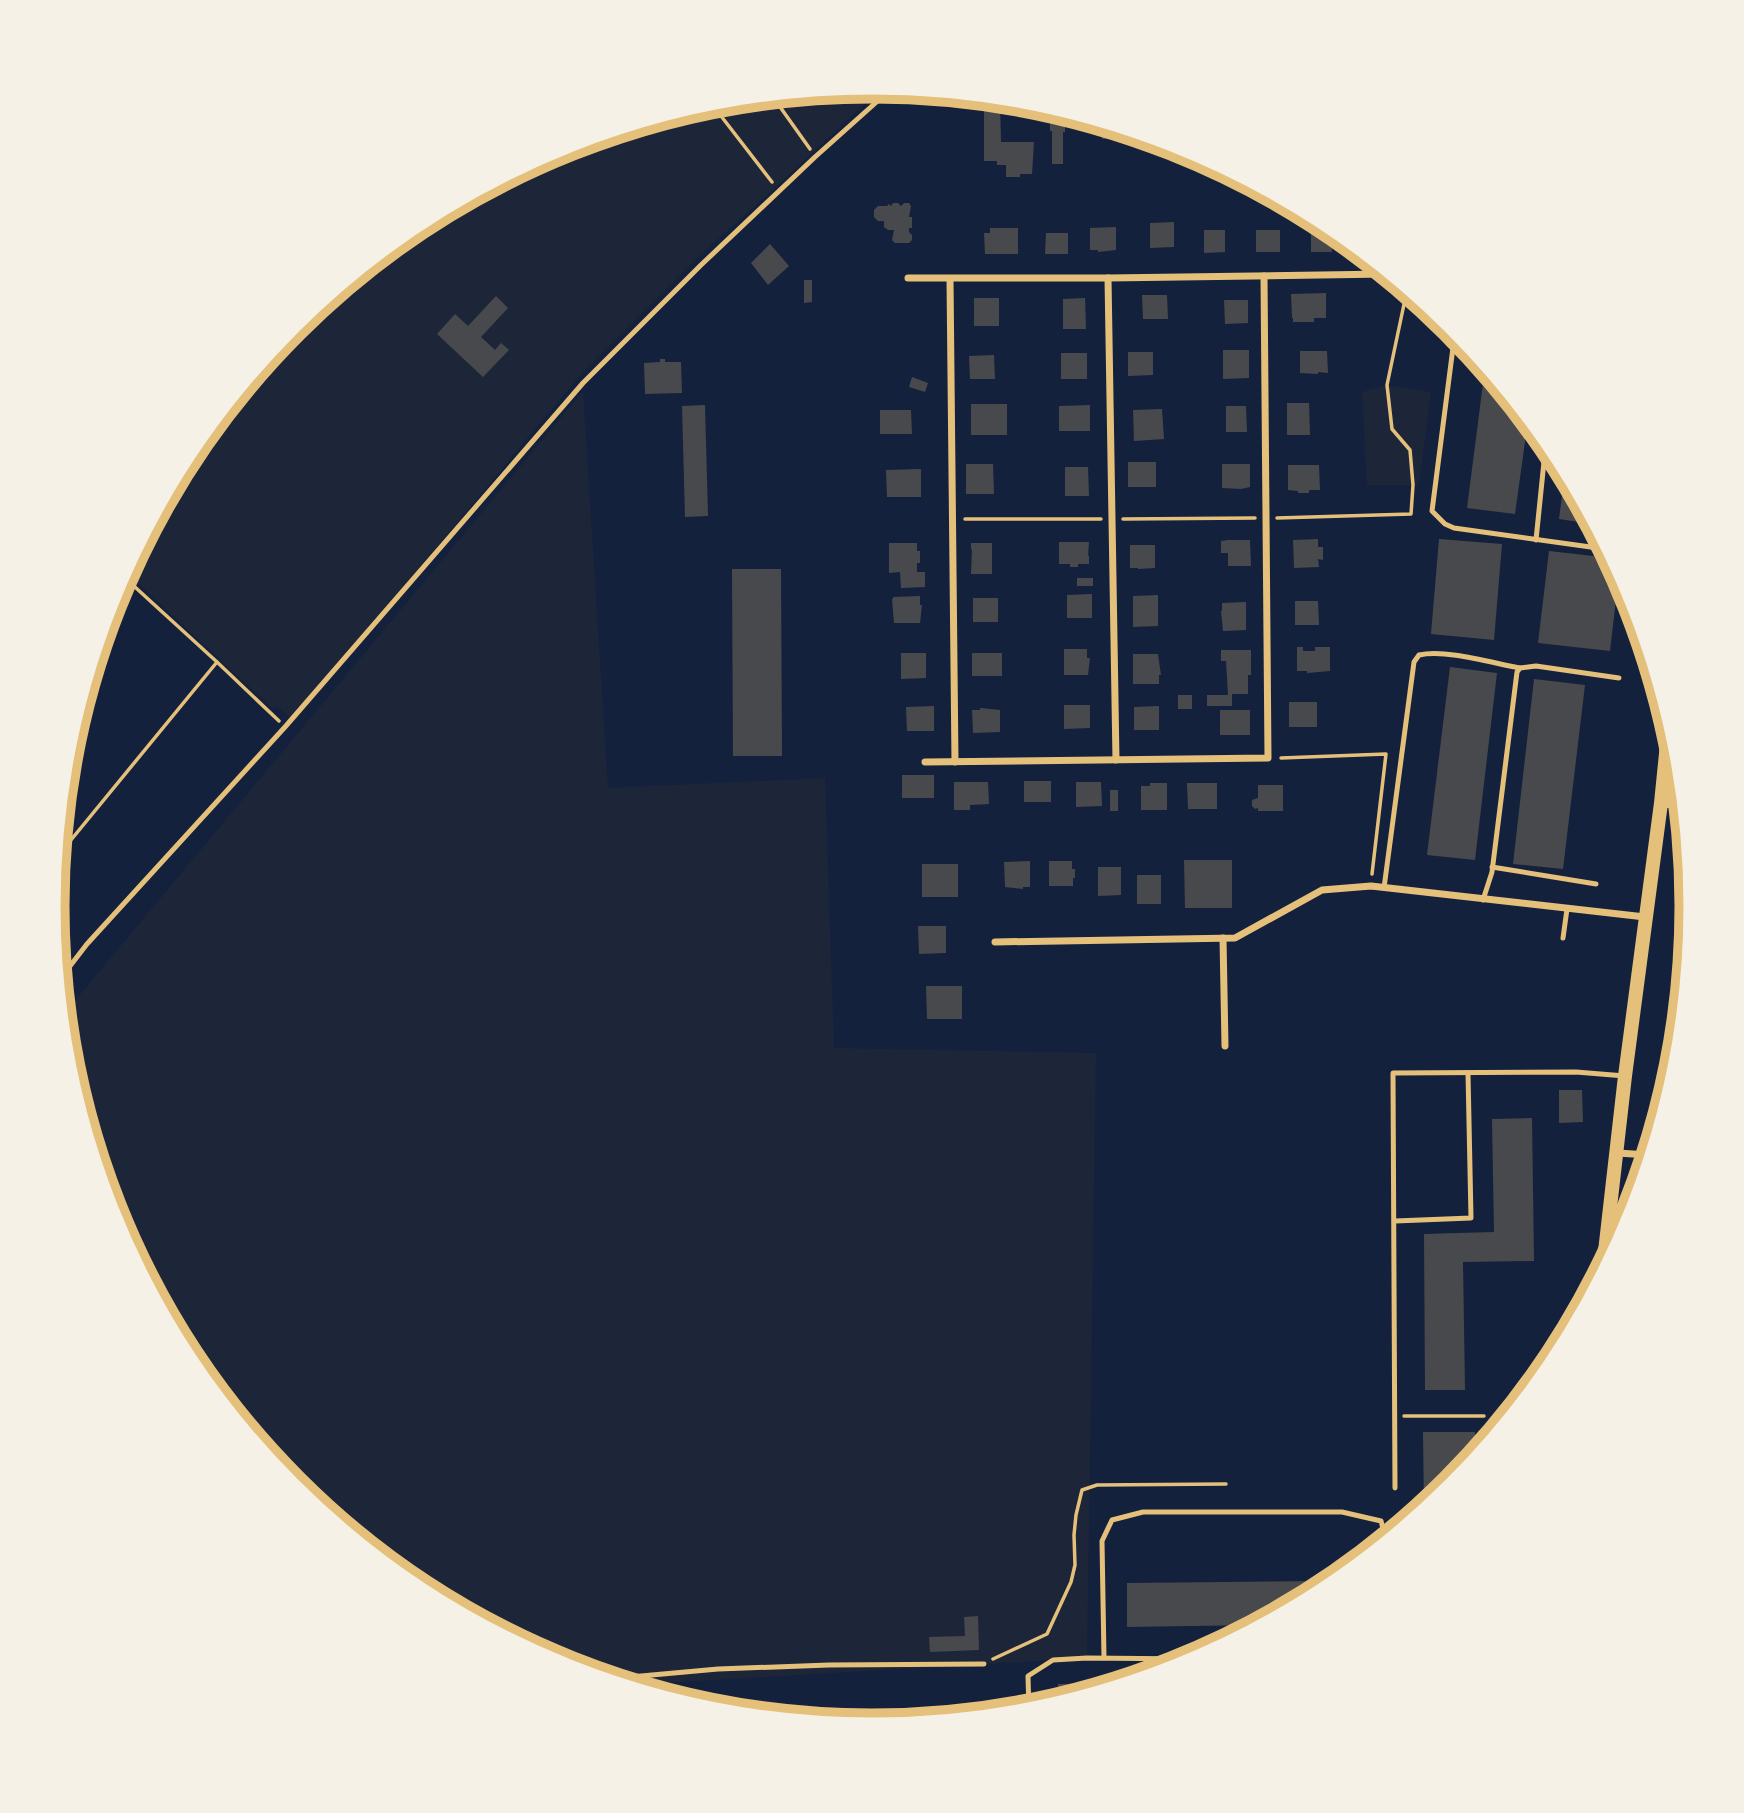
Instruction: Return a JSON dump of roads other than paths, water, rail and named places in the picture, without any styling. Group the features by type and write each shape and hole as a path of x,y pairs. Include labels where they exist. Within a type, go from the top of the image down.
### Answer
{"main road":[{"path":"1606,1241 1665,759"}],"street":[{"path":"908,278 1373,274"},
{"path":"926,762 1268,758 1264,276"},
{"path":"1108,278 1116,760"},
{"path":"950,279 955,762"},
{"path":"1661,803 1672,805"},
{"path":"995,942 1235,938 1322,890 1371,886 1645,917"},
{"path":"1223,938 1225,1046"},
{"path":"1617,1153 1640,1154"}],"lane":[{"path":"67,970 87,944 285,727 583,383 701,265 880,99"},
{"path":"1453,347 1432,511 1445,524 1454,528 1595,548"},
{"path":"1536,540 1544,460"},
{"path":"1384,888 1414,662 1419,655 1451,655 1520,668 1536,666 1619,678"},
{"path":"1483,900 1492,867 1517,672 1520,668"},
{"path":"1492,867 1596,884"},
{"path":"1563,937 1567,909"},
{"path":"1395,1488 1393,1073 1576,1072 1625,1076"},
{"path":"1395,1221 1471,1218 1468,1073"},
{"path":"1104,1658 1102,1541 1112,1520 1143,1512 1342,1512 1381,1521 1383,1530"},
{"path":"1029,1698 1028,1676 1053,1660 1163,1659"},
{"path":"632,1677 718,1669 984,1664"}]}
